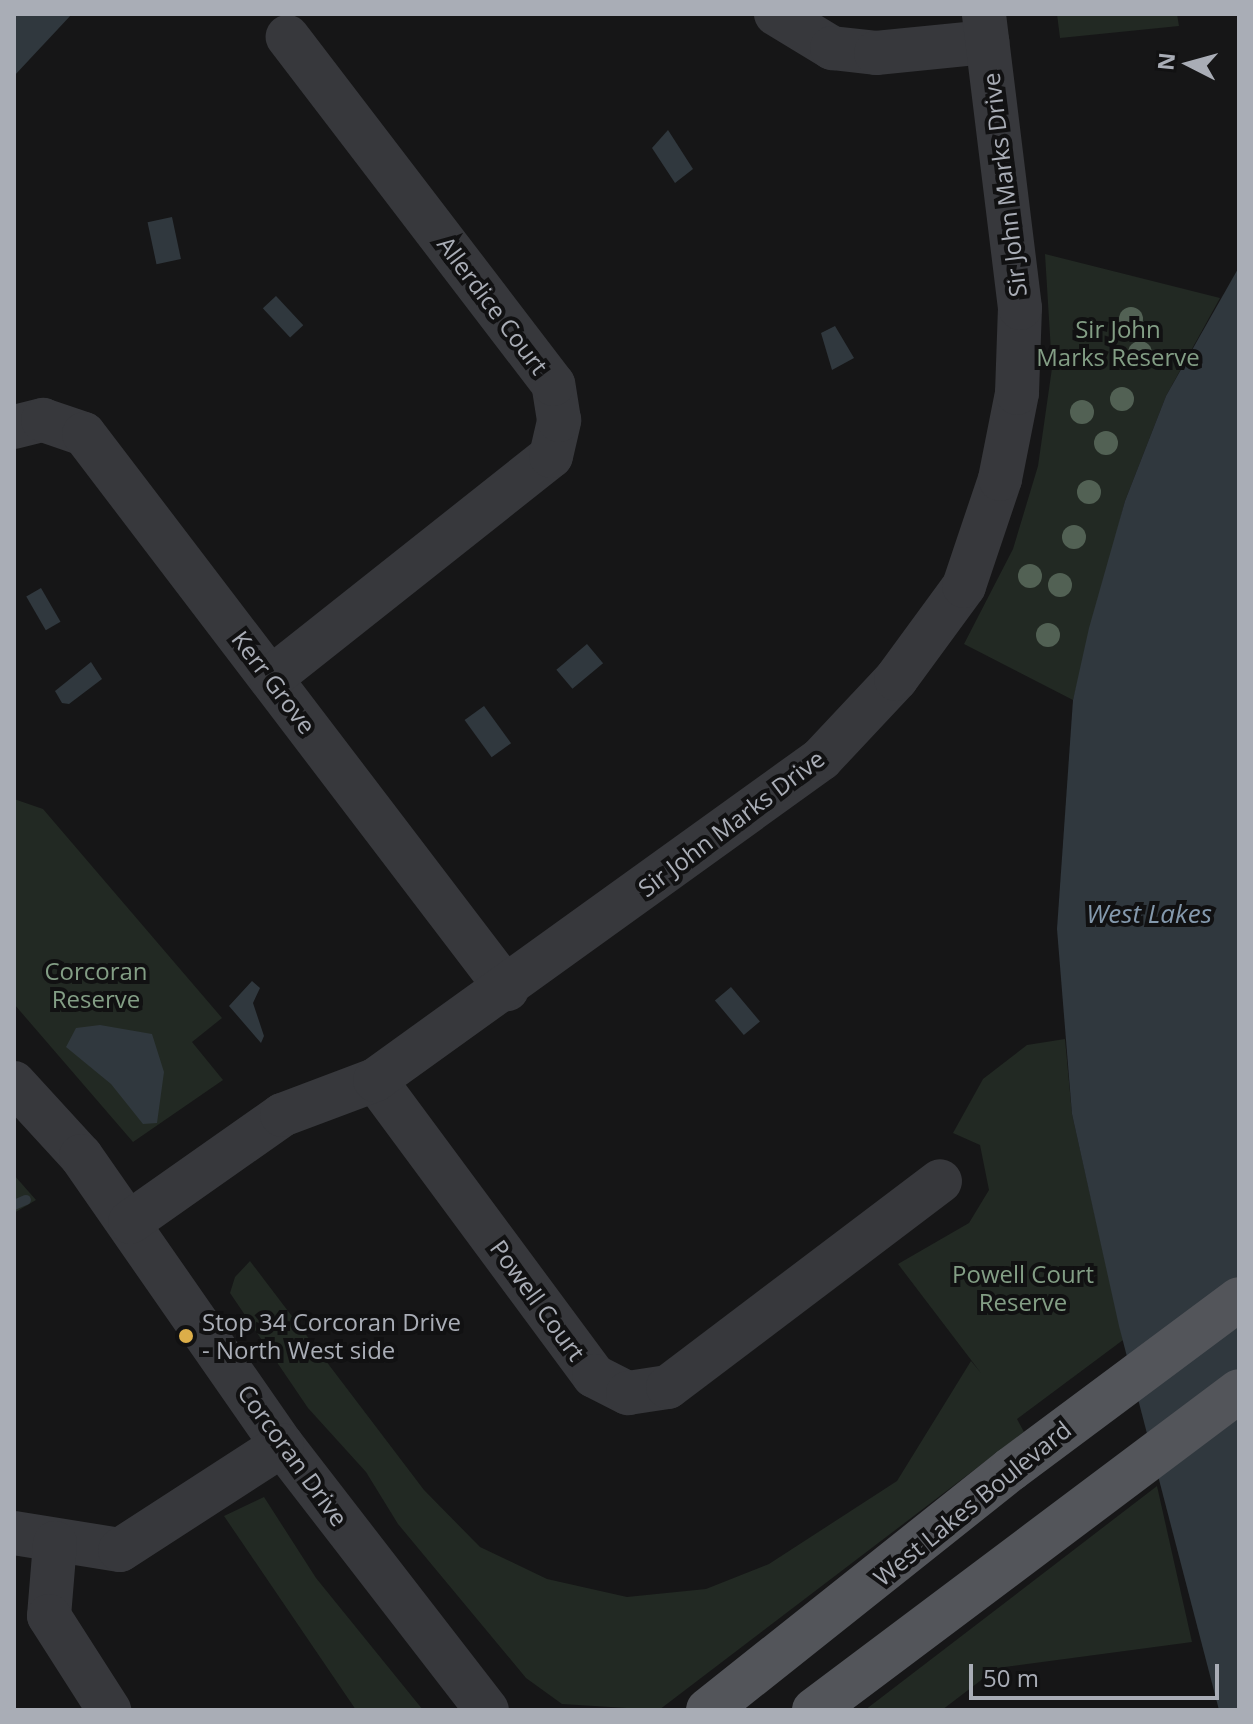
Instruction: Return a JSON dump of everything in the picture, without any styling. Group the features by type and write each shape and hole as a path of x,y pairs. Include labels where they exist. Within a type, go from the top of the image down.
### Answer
{"main road":[{"name":"West Lakes Boulevard","path":"708,1710 1080,1417 1239,1299"},
{"path":"814,1710 1083,1504 1239,1391"}],"street":[{"path":"776,14 796,31 832,48 876,53 986,28"},
{"name":"Sir John Marks Drive","path":"130,1222 282,1115 375,1080 507,989 821,759 896,679 964,586 1000,479 1017,393 1020,308 986,28"},
{"name":"Allerdice Court","path":"271,678 551,456 559,420 553,384 288,37"},
{"name":"Kerr Grove","path":"14,427 43,420 84,434 507,989"},
{"name":"Powell Court","path":"375,1080 594,1376 628,1393 668,1387 940,1181"},
{"name":"Corcoran Drive","path":"14,1083 81,1156 130,1222 282,1445 487,1710"},
{"path":"109,1710 49,1616 34,1538 120,1550 282,1445"}],"green space":[{"path":"1057,14 1177,14 1179,26 1060,38"},
{"name":"Sir John Marks Reserve","path":"1045,254 1220,298 1166,396 1125,501 1073,700 964,644 1013,549 1038,466 1052,368"},
{"name":"Corcoran Reserve","path":"14,799 43,809 222,1018 192,1042 223,1080 133,1142 14,1004"},
{"name":"Powell Court Reserve","path":"1065,1039 1072,1114 1123,1340 1017,1419 1024,1432 659,1710 562,1704 526,1678 398,1524 366,1472 308,1408 230,1293 235,1277 250,1261 424,1490 480,1547 547,1579 627,1597 706,1589 769,1564 897,1481 971,1361 981,1373 898,1264 969,1223 989,1190 980,1145 953,1133 983,1079 1027,1045"},
{"path":"14,1175 36,1200 14,1213"},
{"path":"1157,1486 1192,1642 997,1668 942,1710 865,1710"},
{"path":"264,1497 316,1578 423,1710 356,1710 224,1516"}],"water":[{"path":"14,14 72,14 14,76"},
{"path":"668,130 693,169 675,183 652,148"},
{"path":"172,217 181,259 156,264 148,222"},
{"name":"West Lakes","path":"1239,267 1239,1710 1219,1710 1119,1326 1072,1114 1057,929 1073,700 1089,628 1125,501 1166,396"},
{"path":"276,296 303,325 290,338 263,308"},
{"path":"835,326 854,358 832,370 821,333"},
{"path":"41,588 60,622 46,630 26,596"},
{"path":"587,644 603,663 572,689 556,670"},
{"path":"91,662 102,679 69,704 62,703 55,691"},
{"path":"484,706 511,743 492,757 465,720"},
{"path":"252,981 260,988 253,1003 264,1036 261,1043 229,1006"},
{"path":"731,987 760,1021 744,1035 715,1000"},
{"path":"100,1025 152,1034 164,1072 157,1123 143,1124 111,1084 66,1047 76,1028"}],"waterway":[{"path":"14,1205 26,1200"}],"place":[{"name":"Stop 34 Corcoran Drive - North West side","path":"186,1336"}]}
